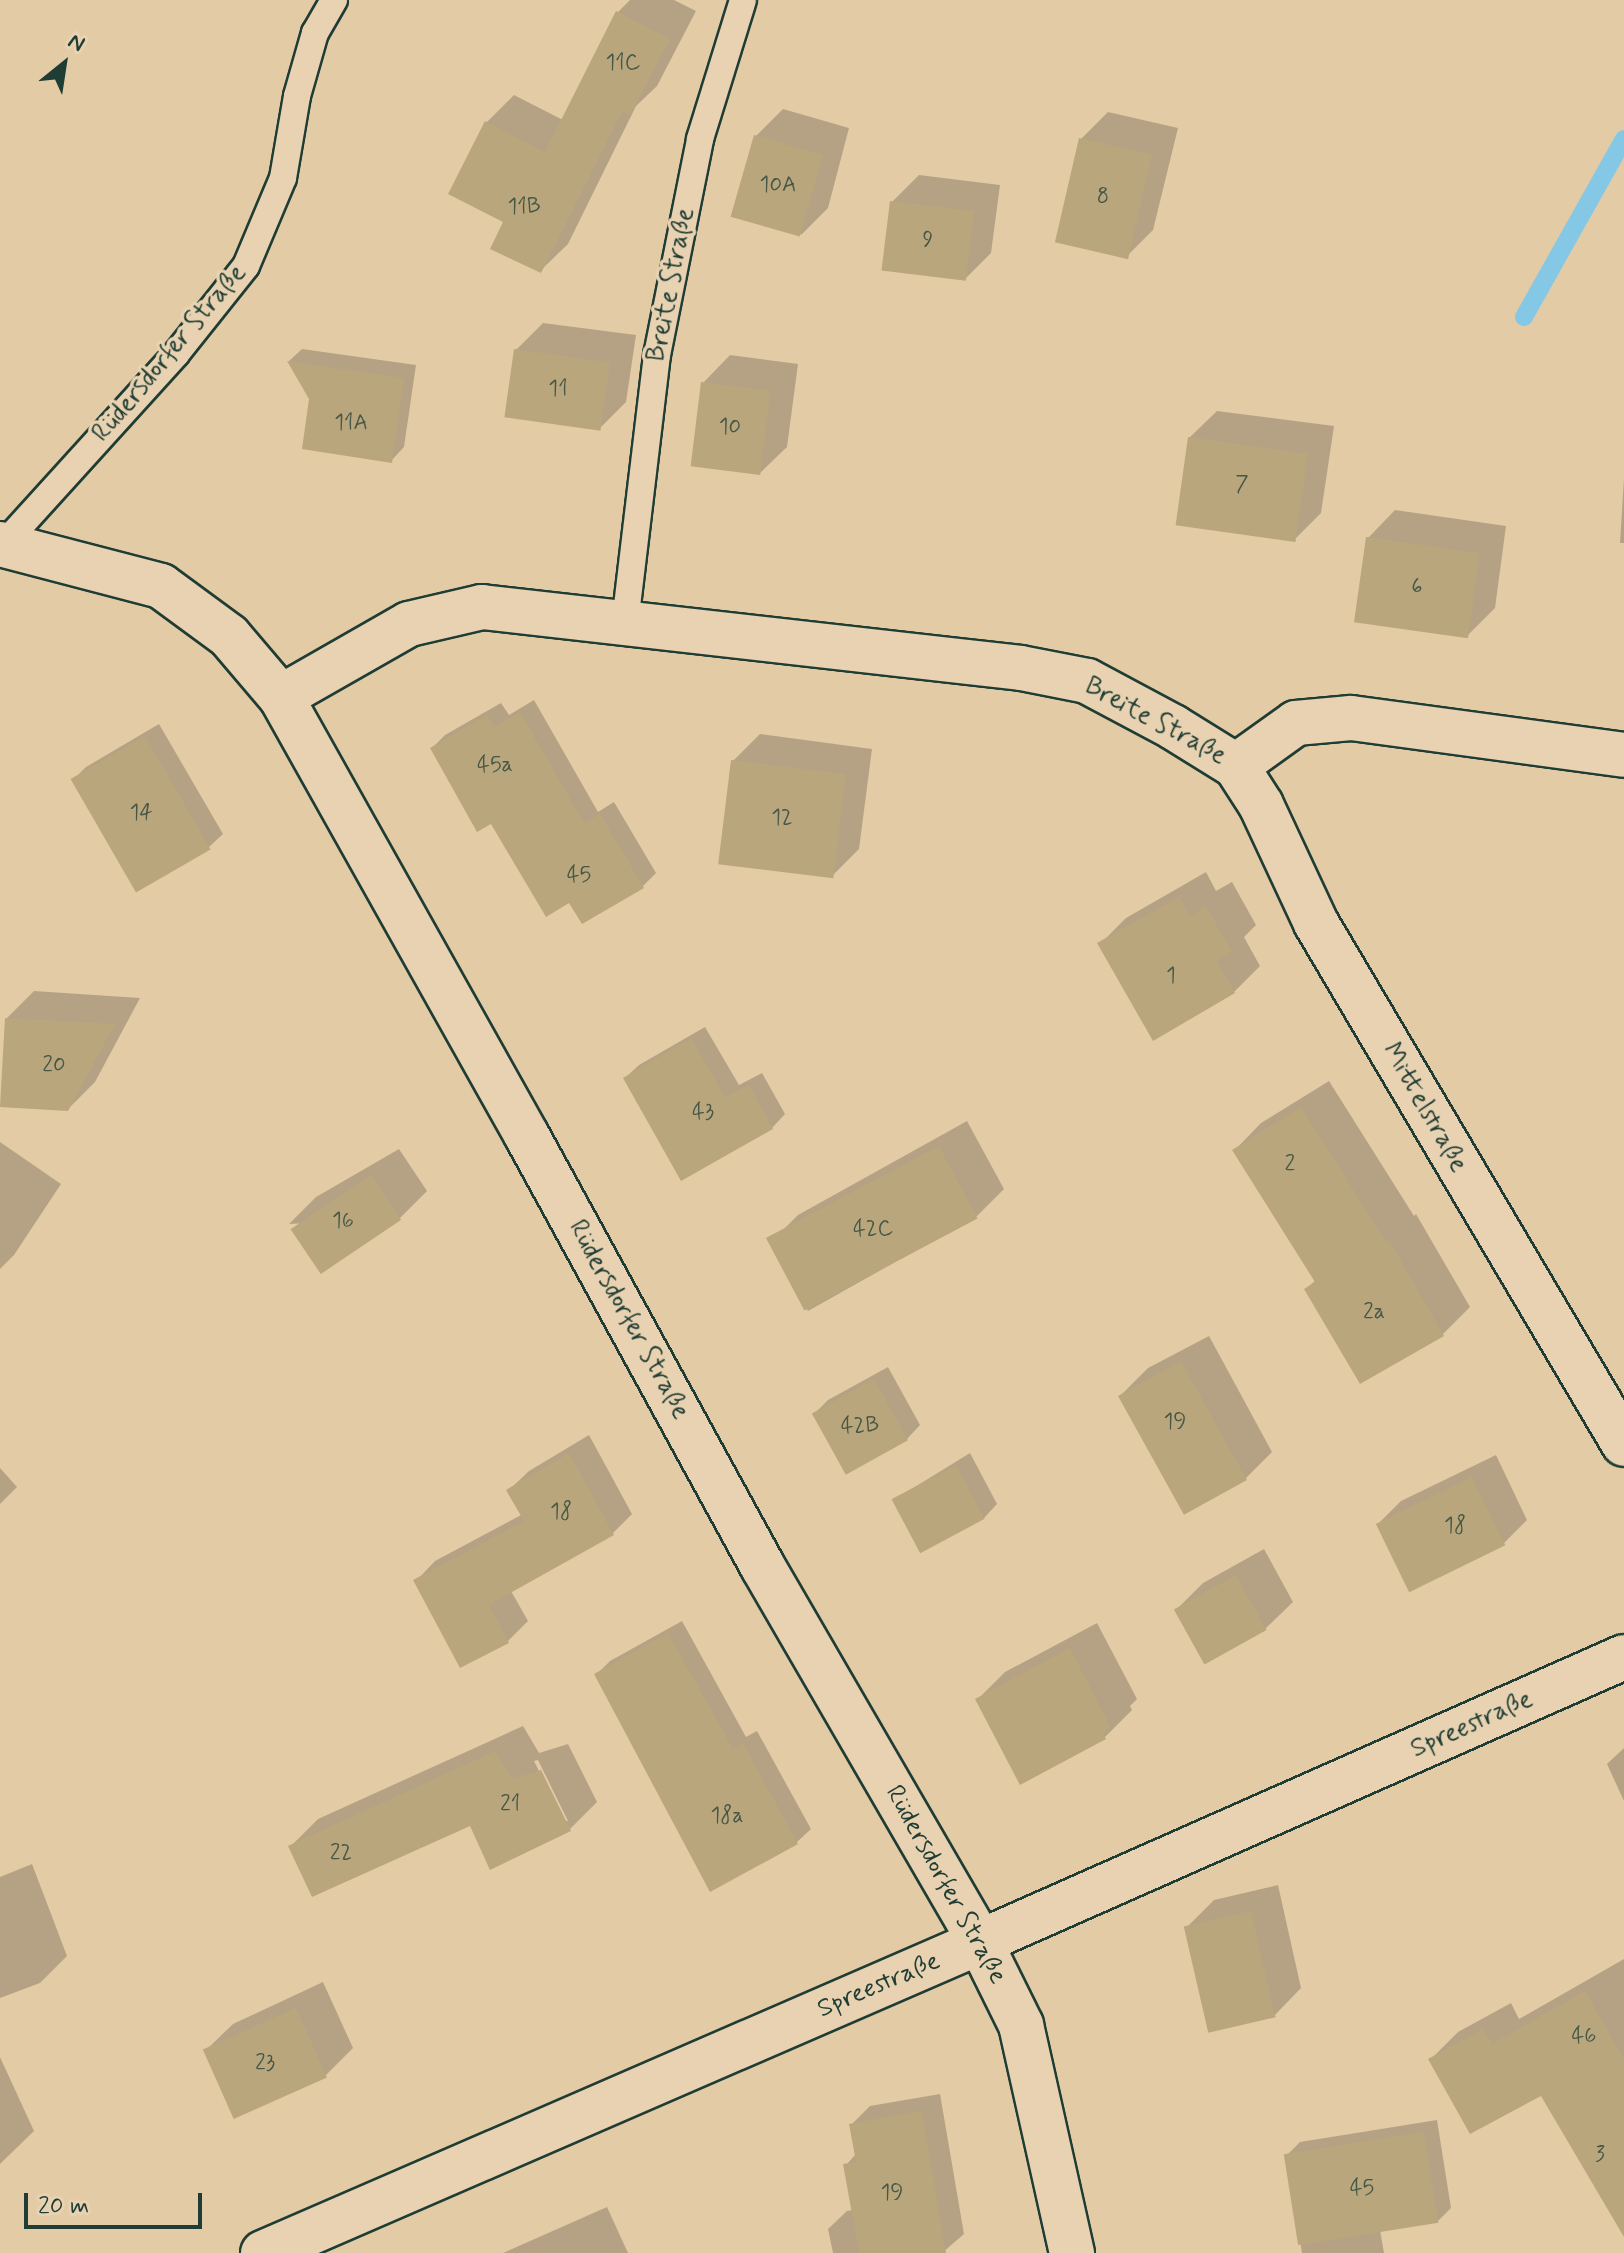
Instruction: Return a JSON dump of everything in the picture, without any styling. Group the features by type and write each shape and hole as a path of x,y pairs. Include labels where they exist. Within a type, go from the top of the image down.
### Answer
{"street":[{"name":"Rüdersdorfer Straße","path":"1,548 161,586 229,636 281,697 520,1122 769,1577 980,1942 1021,2025 1072,2253"},
{"name":"Breite Straße","path":"281,697 409,624 482,607 1021,668 1087,681 1173,727 1236,766 1296,723 1351,718 1624,755"},
{"name":"Mittelstraße","path":"1236,766 1261,805 1316,923 1624,1444"},
{"name":"Spreestraße","path":"263,2253 980,1942 1624,1657"}],"lane":[{"name":"Rüdersdorfer Straße","path":"1,548 176,354 246,266 283,178 297,96 315,33 334,0"},
{"name":"Breite Straße","path":"625,623 657,355 700,139 743,0"}],"building":[{"path":"616,11 670,39 630,115 622,111 541,273 490,249 503,222 448,194 485,121 545,152"},
{"path":"754,135 823,155 800,237 731,217"},
{"path":"1079,138 1152,155 1128,259 1055,242"},
{"path":"890,201 974,211 966,281 881,270"},
{"path":"514,349 610,362 600,431 504,417"},
{"path":"287,361 404,378 392,463 302,449 309,399"},
{"path":"701,382 770,391 760,475 691,466"},
{"path":"1188,437 1308,454 1295,542 1176,525"},
{"path":"1366,537 1480,553 1468,638 1354,622"},
{"path":"520,712 584,823 600,814 644,888 582,924 569,903 546,917 491,824 477,832 430,748 487,715 495,727"},
{"path":"145,736 210,849 136,892 71,779"},
{"path":"731,760 846,774 833,878 718,864"},
{"path":"1179,897 1190,916 1206,906 1232,952 1217,961 1235,993 1153,1041 1097,943"},
{"path":"5,1018 115,1024 68,1111 0,1107"},
{"path":"691,1038 725,1097 749,1085 773,1129 681,1181 623,1078"},
{"path":"1301,1107 1386,1242 1389,1240 1444,1336 1360,1384 1304,1289 1315,1282 1232,1150"},
{"path":"939,1146 977,1218 804,1310 766,1238"},
{"path":"371,1175 401,1220 321,1274 291,1229"},
{"path":"1181,1361 1247,1480 1184,1515 1118,1396"},
{"path":"874,1379 908,1440 846,1475 812,1413"},
{"path":"569,1453 614,1535 489,1605 509,1643 460,1668 413,1580 524,1521 506,1490"},
{"path":"956,1465 985,1519 920,1553 892,1499"},
{"path":"1472,1477 1505,1545 1409,1592 1376,1524"},
{"path":"1236,1575 1267,1630 1204,1665 1174,1609"},
{"path":"668,1633 733,1749 743,1743 798,1844 710,1892 594,1674"},
{"path":"1070,1648 1111,1728 1103,1733 1106,1739 1020,1785 975,1699"},
{"path":"495,1751 512,1779 541,1770 571,1831 490,1870 470,1826 312,1897 288,1846"},
{"path":"1251,1911 1276,2017 1208,2033 1184,1927"},
{"path":"1585,1991 1624,2059 1624,2237 1541,2096 1470,2134 1428,2059 1483,2029 1492,2044"},
{"path":"296,2008 327,2077 234,2119 203,2049"},
{"path":"922,2111 946,2253 859,2253 843,2164 856,2162 849,2124"},
{"path":"1424,2132 1438,2223 1298,2245 1284,2154"}],"waterway":[{"path":"1524,317 1624,139"}]}
